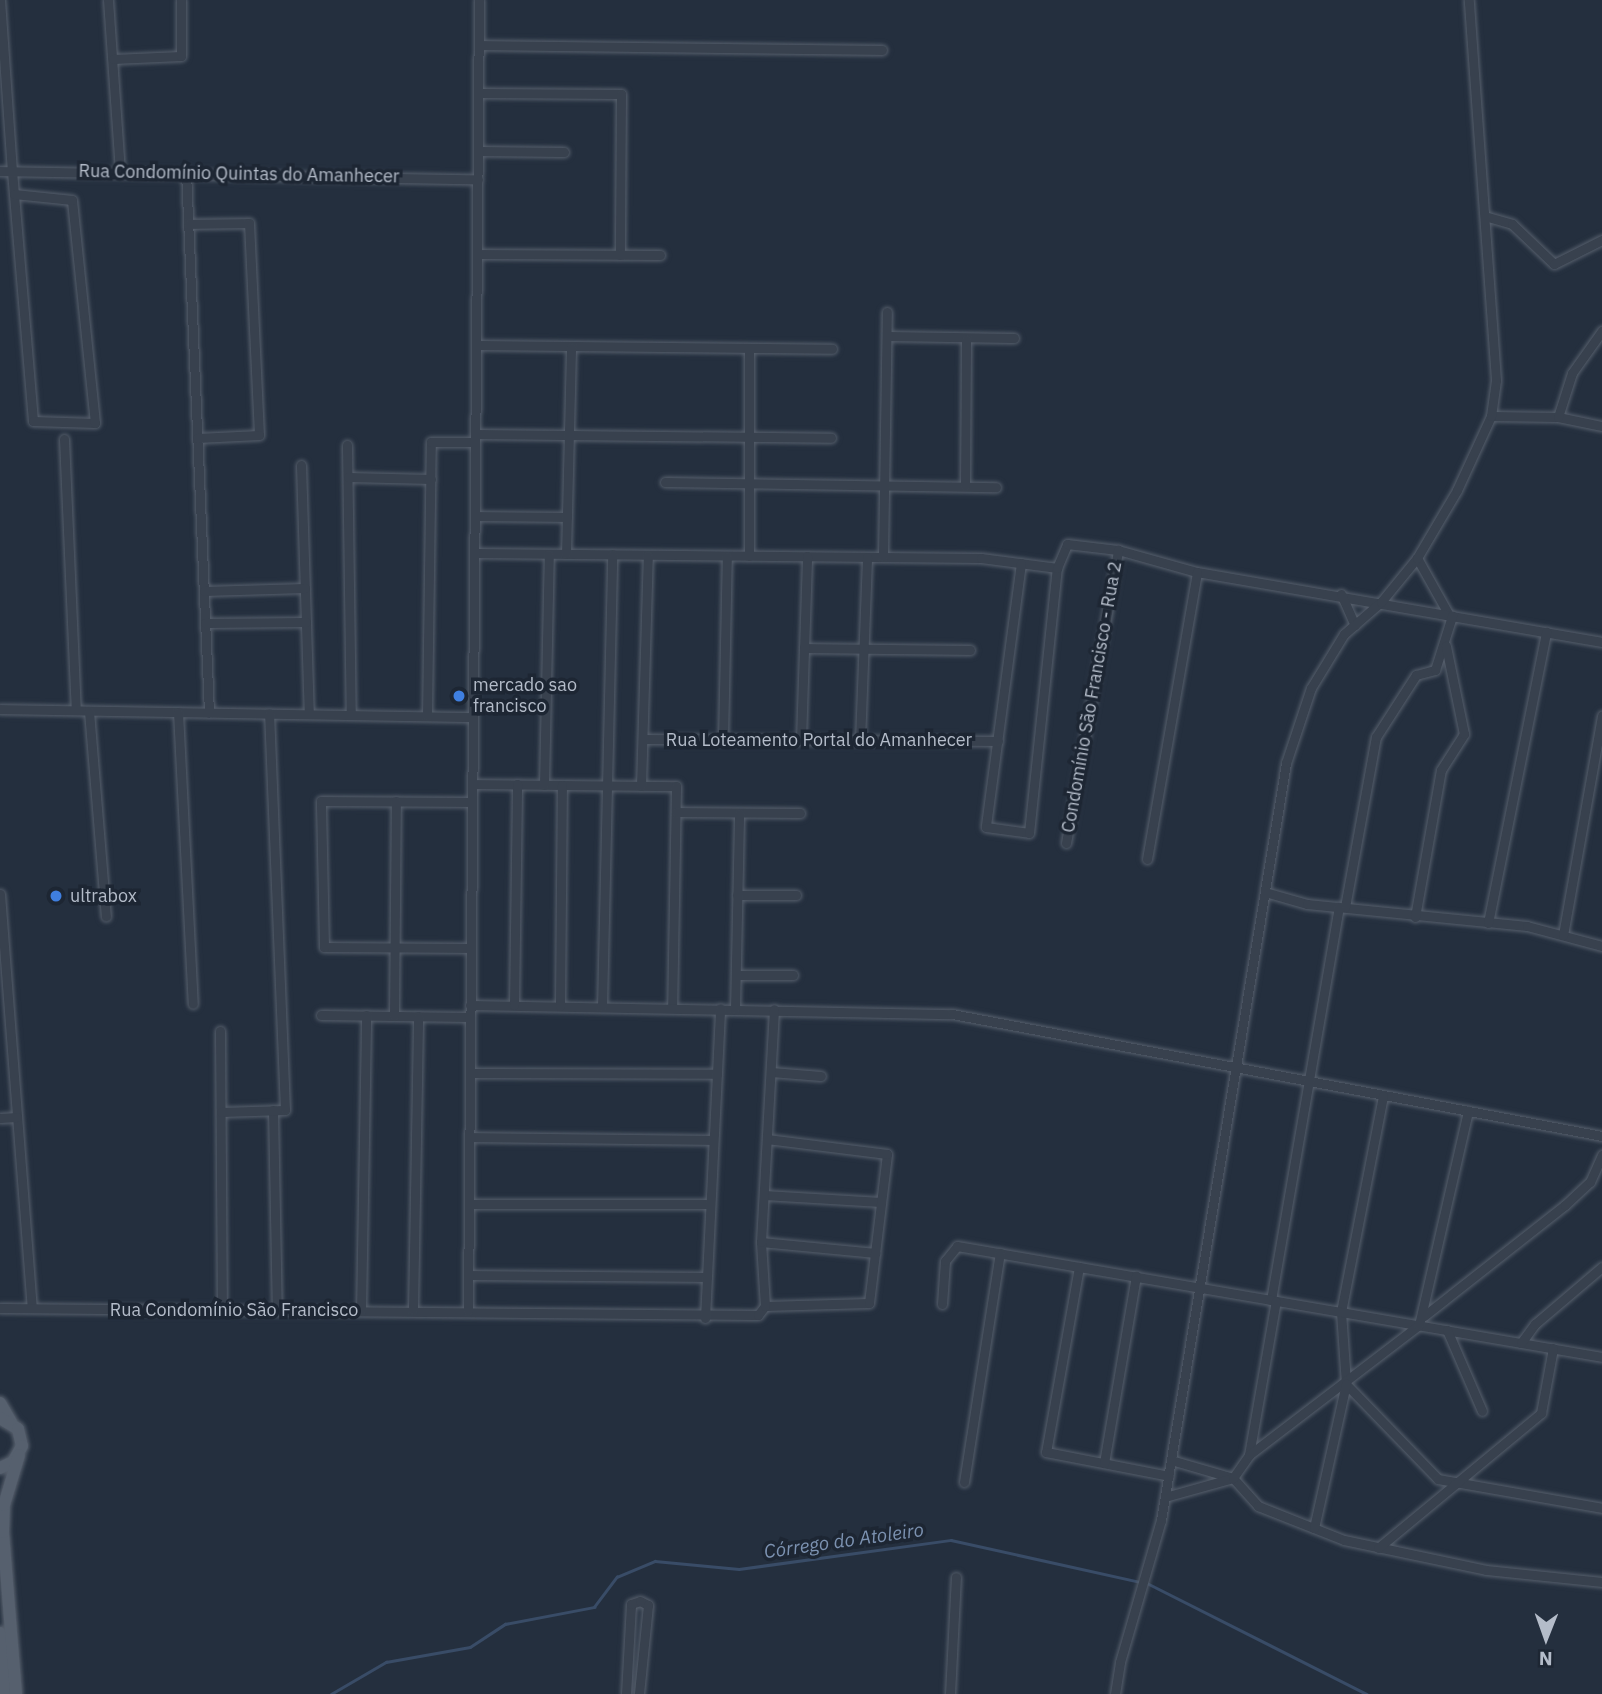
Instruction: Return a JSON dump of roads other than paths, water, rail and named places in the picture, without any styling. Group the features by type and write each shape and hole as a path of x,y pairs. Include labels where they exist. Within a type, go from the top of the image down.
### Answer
{"main road":[{"path":"0,1403 6,1420 21,1437 19,1455 8,1486 3,1532 16,1694"},
{"path":"0,1468 19,1455"},
{"path":"0,1633 4,1694"}],"street":[{"path":"0,0 14,194"},
{"path":"108,0 120,171"},
{"path":"113,59 181,56 181,0"},
{"path":"468,1311 480,0"},
{"path":"1115,1694 1169,1476 1286,763 1311,688 1355,625 1381,602 1417,558 1457,491 1490,416 1496,380 1488,217 1469,0"},
{"path":"479,45 882,50"},
{"path":"479,93 621,93 620,255"},
{"path":"478,151 564,152"},
{"name":"Rua Condomínio Quintas do Amanhecer","path":"0,171 186,171 478,178"},
{"path":"186,171 209,713"},
{"name":"Rua Condomínio Quintas do Amanhecer","path":"14,194 72,200 95,423 33,421 14,194"},
{"path":"1488,217 1512,225 1554,264 1602,240"},
{"path":"188,224 249,223 259,435 197,438"},
{"path":"477,254 660,255"},
{"path":"883,557 887,312"},
{"path":"1558,417 1573,373 1602,331"},
{"path":"887,336 1014,338"},
{"path":"965,486 966,339"},
{"path":"477,345 832,349"},
{"path":"566,554 571,346"},
{"path":"748,556 749,348"},
{"path":"1490,416 1558,417 1602,426"},
{"path":"427,716 431,442 569,435 831,438"},
{"path":"64,439 76,710"},
{"path":"347,445 351,715"},
{"path":"301,465 309,714"},
{"path":"348,477 431,479"},
{"path":"665,482 996,487"},
{"path":"475,516 567,517"},
{"path":"1021,563 986,827 1028,833 1057,568 1067,544 1118,550 1197,572 1341,594 1602,642"},
{"name":"Condomínio São Francisco - Rua 2","path":"1066,843 1118,550"},
{"path":"474,553 883,557 1021,563 1057,568"},
{"path":"544,785 549,554"},
{"path":"601,1007 612,554"},
{"path":"644,739 648,555"},
{"path":"723,740 727,556"},
{"path":"801,740 807,556"},
{"path":"859,741 867,557"},
{"path":"1250,1455 1309,1082 1376,737 1416,675 1435,670 1445,644 1450,616 1417,558"},
{"path":"1147,859 1197,572"},
{"path":"204,591 305,588"},
{"path":"1341,594 1355,625"},
{"path":"205,623 306,621"},
{"path":"1488,923 1546,632"},
{"path":"1415,917 1441,770 1464,734 1445,644"},
{"path":"804,649 970,650"},
{"path":"0,709 473,717"},
{"path":"89,711 106,916"},
{"path":"178,712 193,1004"},
{"path":"221,1112 285,1110 269,713"},
{"path":"1563,935 1602,715"},
{"name":"Rua Loteamento Portal do Amanhecer","path":"641,786 644,739 998,741"},
{"path":"472,784 676,786 672,1008"},
{"path":"514,1006 517,784"},
{"path":"560,1006 562,785"},
{"path":"471,948 324,947 321,801 472,802"},
{"path":"394,1016 396,801"},
{"path":"676,812 800,813"},
{"path":"735,1009 739,813"},
{"path":"1265,892 1342,907 1488,923 1563,935 1602,946"},
{"path":"0,894 32,1308"},
{"path":"737,895 796,895"},
{"path":"736,975 793,975"},
{"path":"470,1005 952,1014 1602,1136"},
{"path":"705,1318 720,1009"},
{"path":"765,1306 761,1242 774,1009"},
{"path":"321,1015 470,1017"},
{"path":"361,1311 366,1015"},
{"path":"413,1310 418,1016"},
{"path":"220,1031 222,1309"},
{"path":"771,1072 821,1076"},
{"path":"470,1073 717,1074"},
{"path":"1314,1528 1346,1384 1341,1312 1383,1096"},
{"path":"273,1110 276,1310"},
{"path":"1165,1497 1233,1478 1250,1455 1346,1384 1419,1325 1424,1316 1468,1111"},
{"path":"0,1118 17,1117"},
{"path":"469,1137 713,1140"},
{"path":"761,1242 875,1253 887,1154 767,1139"},
{"path":"1424,1316 1565,1205 1590,1182 1602,1155"},
{"path":"764,1195 881,1202"},
{"path":"468,1204 709,1204"},
{"path":"942,1304 945,1261 952,1247 1136,1276 1602,1357"},
{"name":"Rua Condomínio São Francisco","path":"0,1308 413,1310 751,1317 765,1306 869,1303 875,1253"},
{"path":"964,1482 1000,1253"},
{"path":"1079,1267 1046,1452 1169,1476"},
{"path":"1521,1343 1535,1324 1602,1267"},
{"path":"468,1275 706,1277"},
{"path":"1104,1464 1136,1276"},
{"path":"1447,1330 1482,1411"},
{"path":"1378,1548 1541,1413 1553,1348"},
{"path":"1346,1384 1438,1479 1602,1508"},
{"path":"1171,1460 1233,1478 1258,1506 1314,1528 1378,1548 1486,1570 1602,1582"},
{"path":"1397,1534 1406,1554"},
{"path":"950,1694 956,1577"},
{"path":"626,1694 631,1604 640,1601 649,1605 639,1694"}],"waterway":[{"name":"Córrego do Atoleiro","path":"331,1694 386,1662 470,1647 505,1624 594,1607 617,1577 655,1561 739,1569 951,1540 1140,1582"},
{"name":"Córrego do Atoleiro","path":"1147,1583 1367,1694"}],"place":[{"name":"mercado sao francisco","path":"459,696"},
{"name":"ultrabox","path":"56,896"}]}
